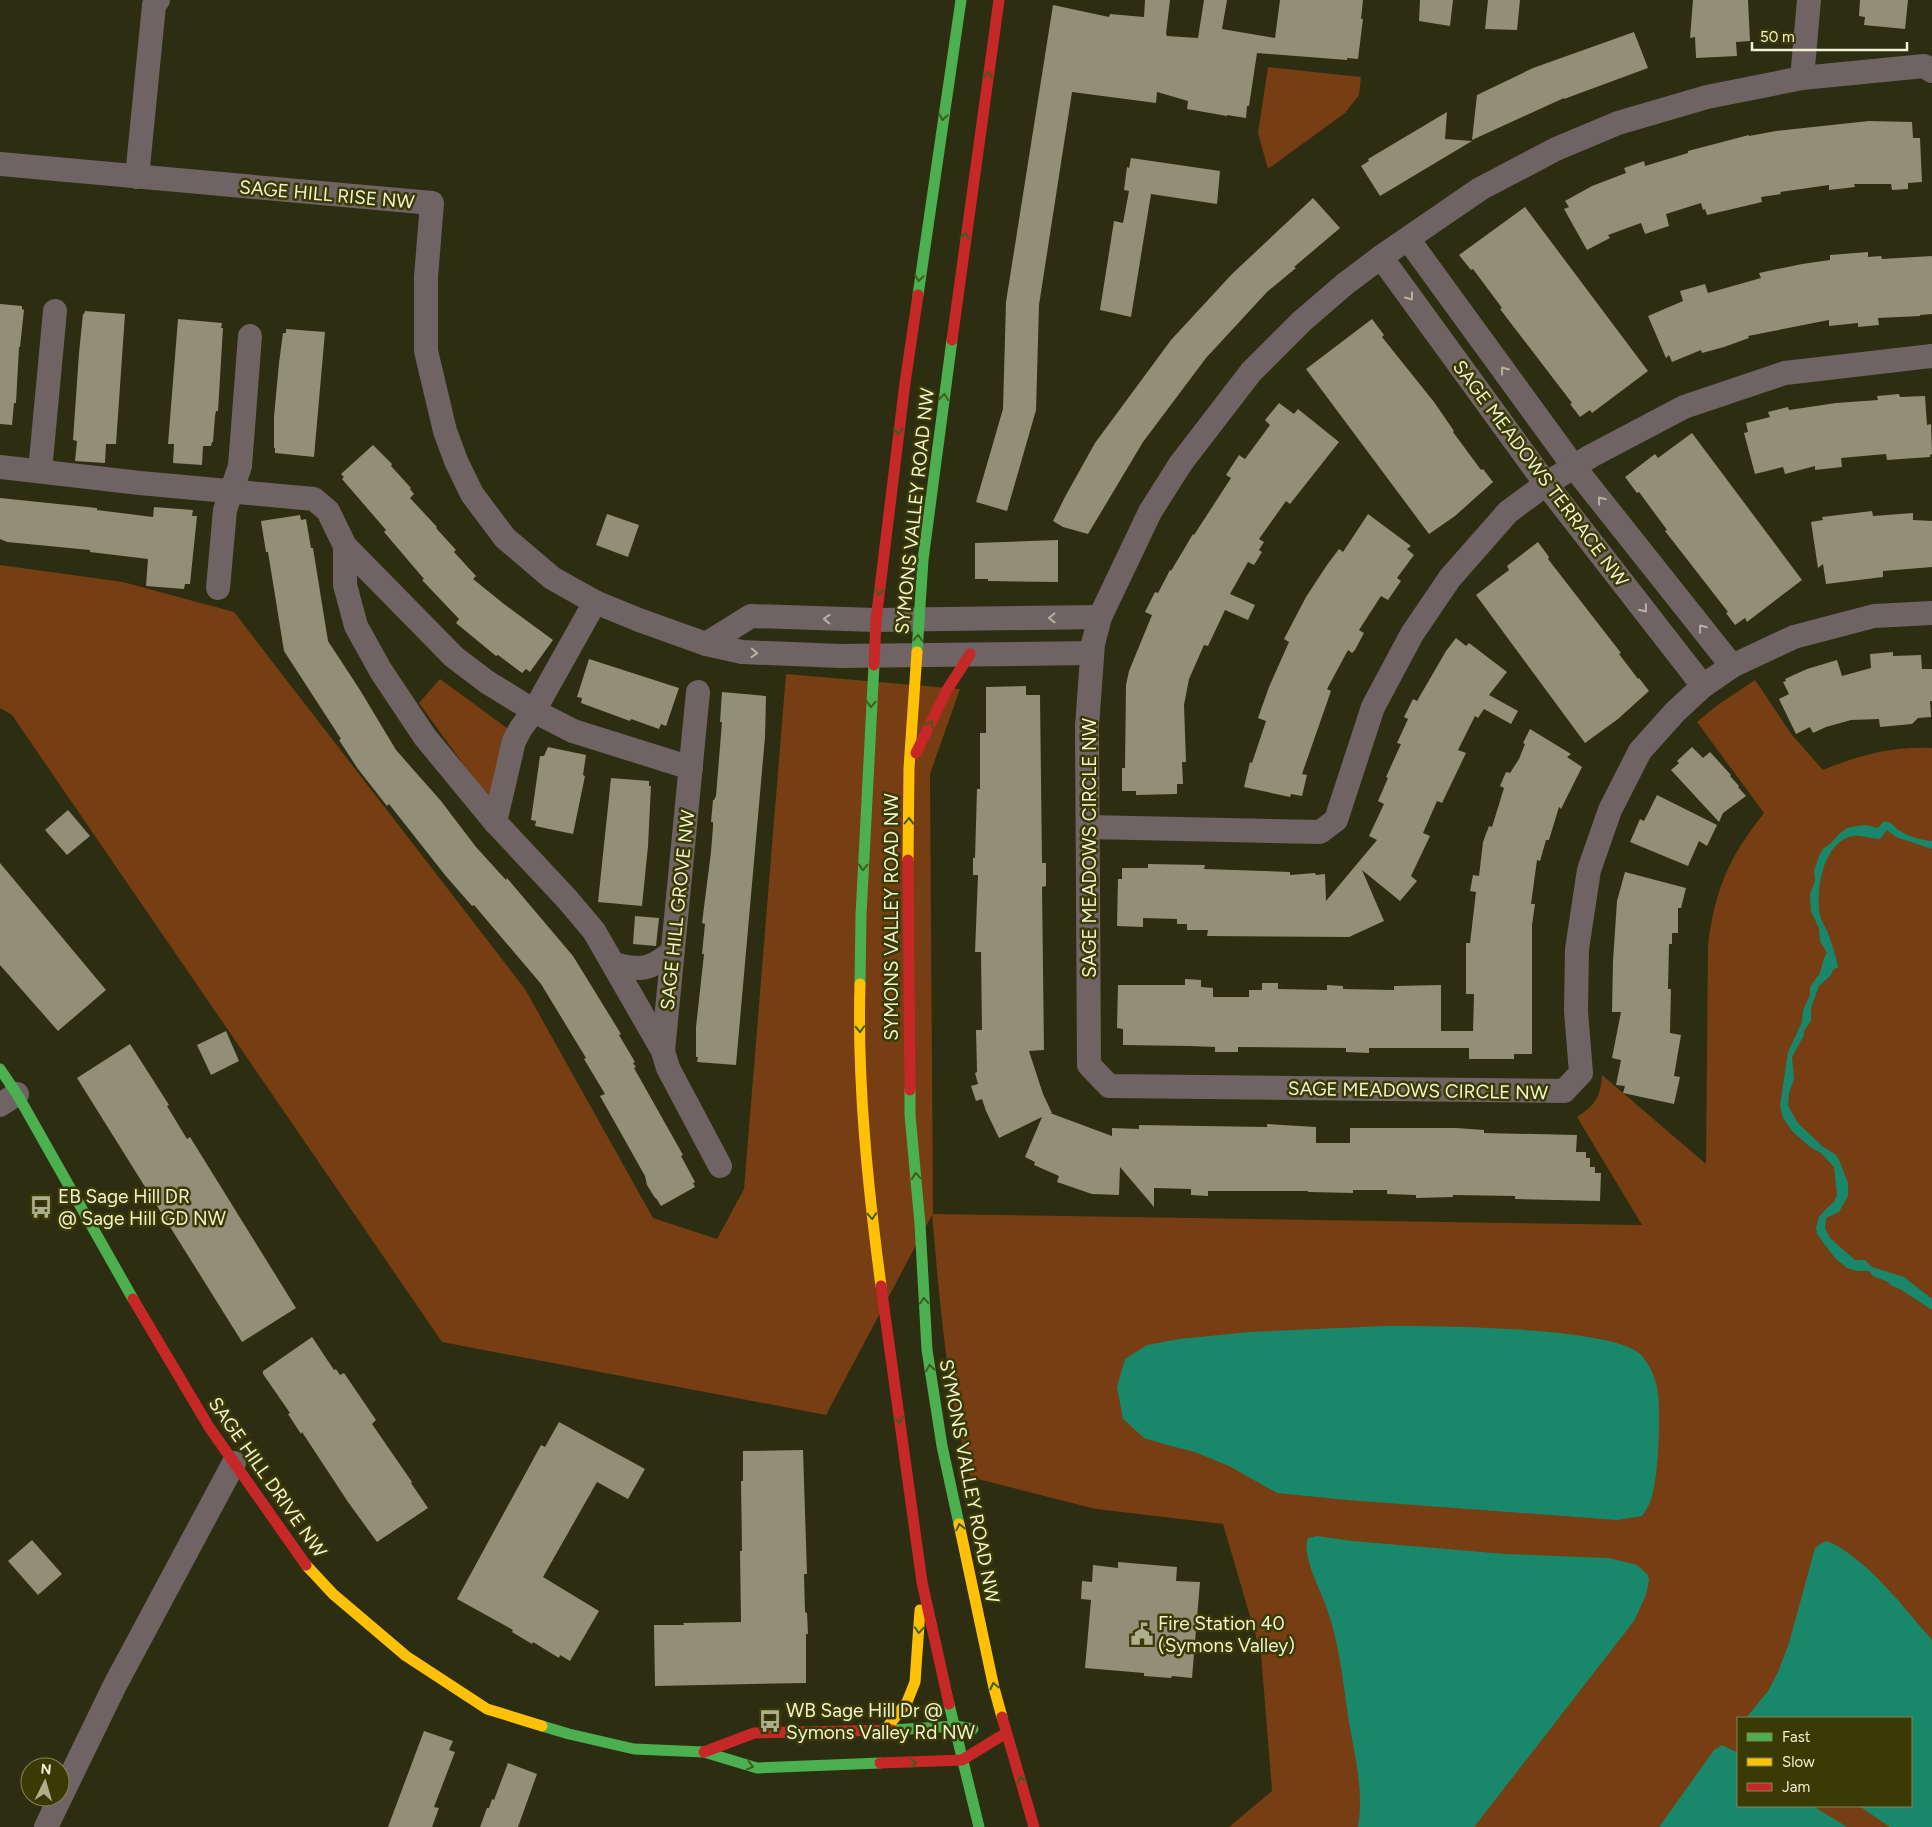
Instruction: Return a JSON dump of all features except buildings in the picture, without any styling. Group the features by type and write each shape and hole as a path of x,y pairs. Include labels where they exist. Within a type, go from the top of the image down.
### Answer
{"main road":[{"name":"SYMONS VALLEY ROAD NW","path":"961,0 906,373 876,620 861,914 859,1010 872,1228 922,1582 979,1827"},
{"name":"SYMONS VALLEY ROAD NW","path":"999,0 966,230 926,540 916,656 909,768 910,1115 920,1224 927,1350 942,1446 994,1688 1034,1827"},
{"path":"909,768 939,704 958,670 970,654"},
{"name":"SAGE HILL DRIVE NW","path":"0,1069 8,1100 131,1295 209,1427 300,1559 333,1594 406,1656 487,1709 568,1734 634,1750 704,1752 757,1768 962,1760 1006,1733"},
{"path":"885,1730 907,1702 915,1682 922,1582"},
{"name":"SAGE HILL DRIVE NW","path":"704,1752 754,1733 885,1730 954,1726 1006,1733"}],"street":[{"path":"137,177 154,6 158,0"},
{"path":"1802,78 1809,0"},
{"name":"SAGE MEADOWS CIRCLE NW","path":"1932,71 1924,66 1802,78 1706,97 1618,124 1556,149 1480,189 1381,257 1345,284 1302,321 1251,372 1181,463 1150,512 1100,617 1092,653 1087,726 1089,1065 1109,1086 1564,1091 1582,1073 1576,1011 1577,949 1589,870 1610,810 1640,751 1675,712 1703,686 1732,666 1794,637 1874,616 1932,612"},
{"name":"SAGE HILL RISE NW","path":"0,164 432,203 426,277 426,351 445,431 456,461 472,494 505,538 552,578 595,602 706,644 742,652 874,656"},
{"name":"SAGE MEADOWS TERRACE NW","path":"1408,239 1574,466 1732,666"},
{"name":"SAGE MEADOWS TERRACE NW","path":"1381,257 1546,484 1703,686"},
{"path":"40,471 55,311"},
{"path":"218,588 225,510 240,466 250,336"},
{"path":"1089,827 1320,832 1336,820 1373,707 1412,634 1450,578 1508,512 1574,466 1684,407 1784,373 1932,356"},
{"name":"SAGE HILL GROVE NW","path":"0,467 314,499 328,511 345,546 454,657 488,682 534,711 573,731 691,768"},
{"name":"SAGE HILL GROVE NW","path":"345,546 344,585 356,626 381,671 426,737 495,822 567,898 594,931 663,1051 668,1068 720,1166"},
{"path":"495,822 514,742 521,728 534,711 595,602"},
{"path":"706,644 751,616 876,620 1100,617"},
{"path":"874,656 1092,653"},
{"name":"SAGE HILL GROVE NW","path":"663,1051 698,692"},
{"path":"614,964 631,969 646,969 658,964 672,952"},
{"path":"46,1827 115,1685 234,1463"}],"shaded area":[{"path":"1268,67 1361,77 1359,95 1345,113 1268,169 1258,133"},
{"path":"0,565 123,582 234,612 525,989 653,1218 717,1239 744,1189 786,674 960,689 930,774 933,1214 1642,1225 1577,1117 1596,1100 1602,1075 1706,1164 1708,945 1711,925 1720,890 1733,859 1741,844 1764,813 1697,722 1715,707 1755,680 1792,735 1823,770 1849,760 1890,750 1932,748 1932,1827 1229,1827 1272,1791 1261,1654 1223,1524 1096,1509 970,1477 949,1375 941,1315 932,1215 826,1415 442,1342 12,715 0,708"},
{"path":"440,679 511,731 492,804 419,703"},
{"path":"1884,821 1894,825 1898,830 1908,835 1932,841 1932,849 1896,837 1887,830 1880,839 1853,836 1843,840 1834,847 1828,857 1820,881 1819,906 1820,916 1838,967 1819,986 1811,1008 1811,1021 1804,1031 1804,1035 1792,1057 1794,1079 1789,1093 1788,1106 1798,1123 1823,1147 1835,1154 1848,1183 1848,1196 1839,1212 1826,1218 1825,1228 1830,1238 1855,1260 1865,1260 1872,1267 1904,1277 1932,1299 1932,1310 1888,1282 1873,1276 1869,1271 1857,1271 1847,1268 1835,1258 1817,1234 1816,1228 1819,1217 1834,1202 1837,1195 1834,1167 1821,1153 1810,1147 1793,1132 1783,1118 1780,1106 1788,1052 1802,1022 1803,1010 1810,995 1810,987 1820,973 1827,953 1820,941 1819,928 1811,912 1810,894 1815,881 1814,871 1819,856 1823,849 1847,828 1866,825 1878,828"},
{"path":"1385,1326 1440,1326 1562,1333 1626,1346 1642,1356 1648,1364 1655,1381 1659,1415 1655,1483 1650,1502 1642,1516 1617,1520 1277,1493 1229,1466 1195,1452 1144,1438 1123,1419 1117,1387 1125,1359 1147,1345 1179,1339 1250,1332"},
{"path":"1317,1536 1352,1541 1505,1554 1609,1558 1637,1565 1648,1575 1649,1580 1646,1595 1634,1621 1474,1827 1358,1827 1360,1800 1358,1774 1338,1649 1331,1620 1312,1572 1307,1553 1308,1538"},
{"path":"1827,1541 1842,1549 1870,1571 1932,1640 1932,1827 1890,1827 1860,1807 1912,1807 1912,1717 1747,1717 1768,1691 1778,1672 1789,1643 1815,1548"},
{"path":"1722,1745 1737,1752 1737,1807 1815,1807 1847,1827 1659,1827 1714,1750"}],"traffic: fast":[{"path":"918,295 961,0"},
{"path":"917,652 923,560 952,340"},
{"path":"860,984 861,915 874,665"},
{"path":"0,1069 17,1094 133,1299"},
{"path":"910,1090 910,1115 920,1224 927,1350 942,1446 959,1524"},
{"path":"949,1704 979,1827"},
{"path":"542,1726 634,1749 704,1752 757,1768 880,1763"},
{"path":"892,1730 955,1726 973,1729"}],"traffic: slow":[{"path":"908,860 909,768 917,652"},
{"path":"860,984 860,1059 864,1135 881,1286"},
{"path":"959,1524 994,1688 1002,1717"},
{"path":"306,1565 333,1594 406,1656 487,1709 542,1726"},
{"path":"885,1730 907,1702 915,1682 920,1610"}],"traffic: jam":[{"path":"952,340 999,0"},
{"path":"874,665 876,620 905,383 918,295"},
{"path":"916,753 947,690 970,654"},
{"path":"908,860 910,1090"},
{"path":"881,1286 922,1582 949,1704"},
{"path":"133,1299 209,1427 306,1565"},
{"path":"1002,1717 1034,1827"},
{"path":"704,1752 754,1733 892,1730"},
{"path":"880,1763 962,1760 1006,1733"}],"place":[{"name":"EB Sage Hill DR @ Sage Hill GD NW","path":"41,1207"},
{"name":"Fire Station 40 (Symons Valley)","path":"1142,1634"},
{"name":"WB Sage Hill Dr @ Symons Valley Rd NW","path":"770,1721"}]}
